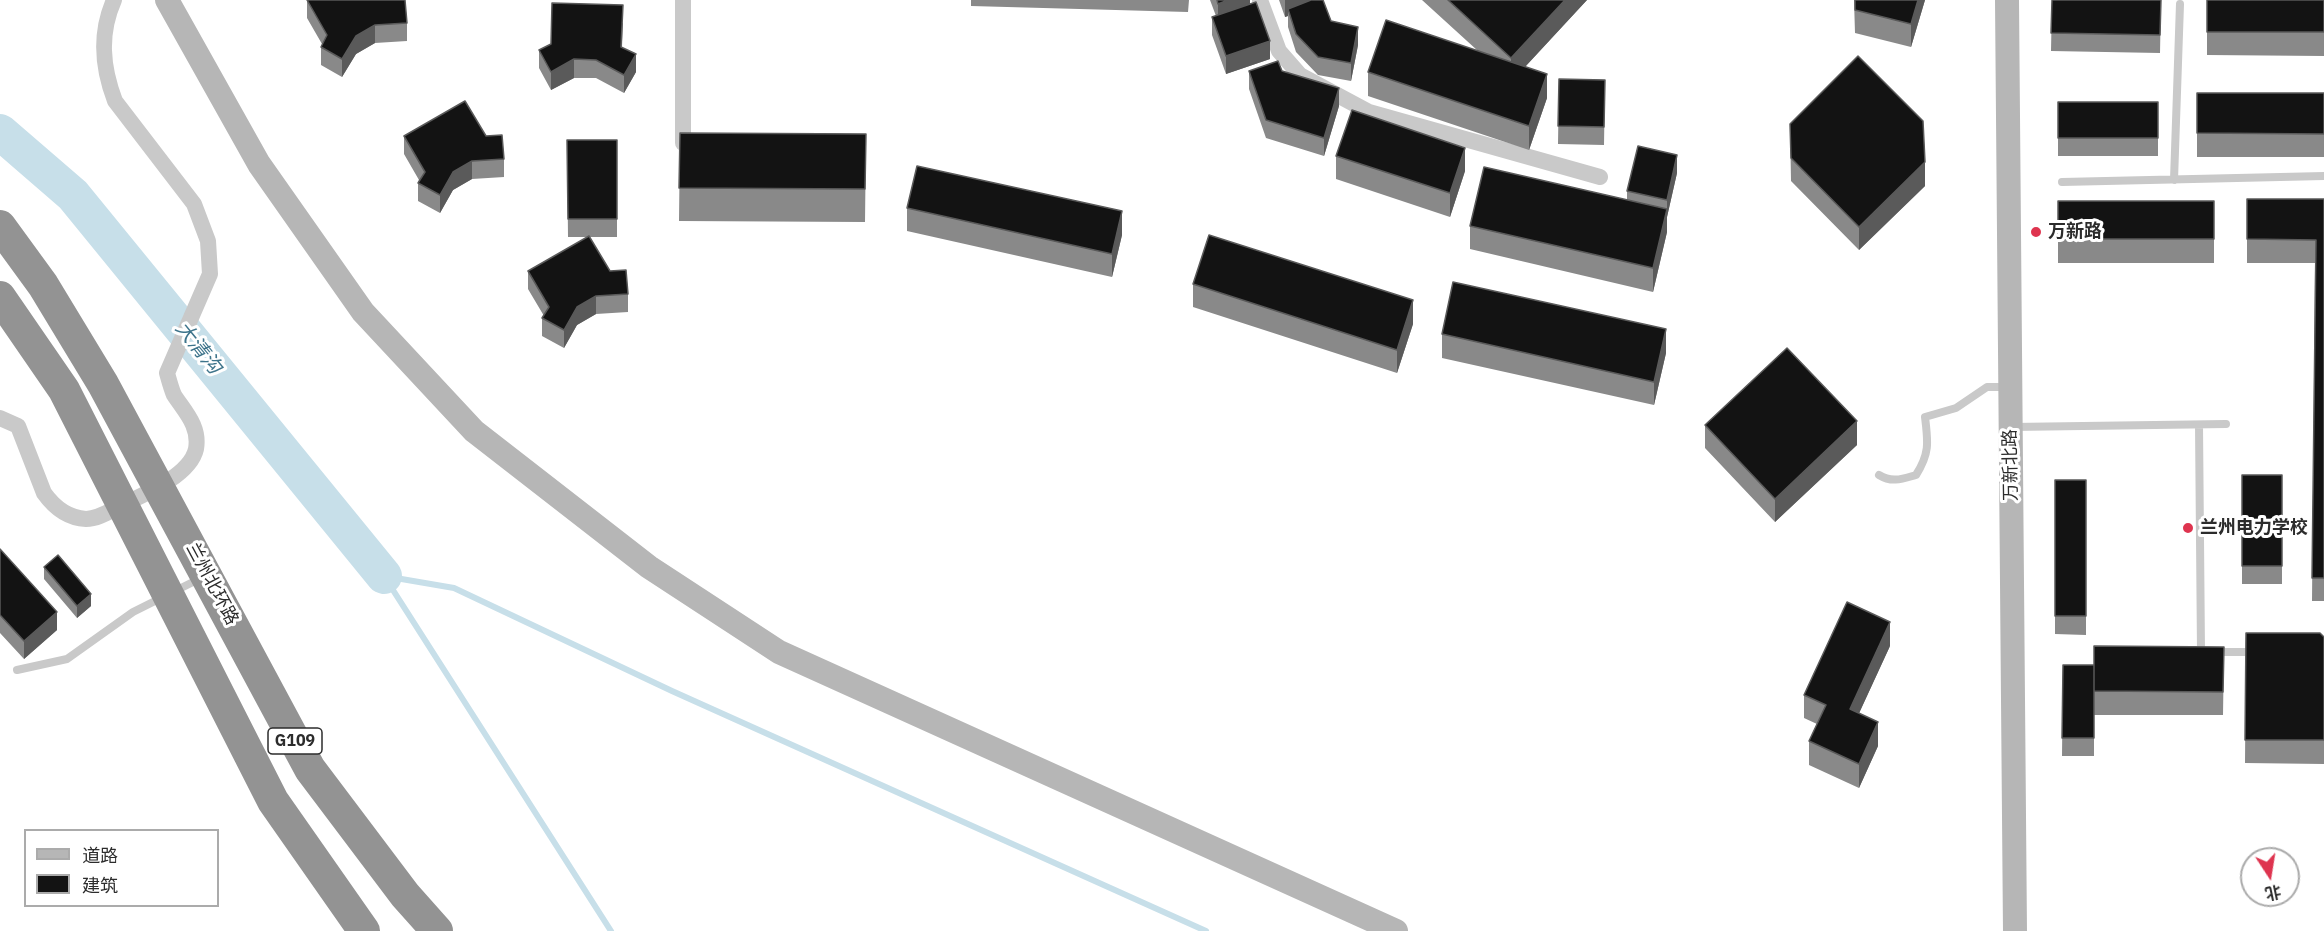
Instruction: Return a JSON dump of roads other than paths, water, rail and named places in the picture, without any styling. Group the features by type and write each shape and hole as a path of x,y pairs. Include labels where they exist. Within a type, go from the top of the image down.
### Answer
{"highway":[{"name":"兰州北环路","path":"0,226 43,285 104,384 310,769 405,895 437,931"},
{"name":"G109","path":"0,297 64,390 273,801 364,931"}],"main road":[{"path":"167,0 259,164 363,312 474,431 649,567 779,652 1396,931"},
{"name":"万新北路","path":"2007,0 2015,931"}],"street":[{"path":"0,418 18,426 44,493 50,502 67,514 85,519 94,518 159,488 192,460 196,450 195,430 189,415 173,393 167,373 210,274 208,241 194,204 115,101 108,85 104,36 114,0"},
{"path":"683,0 683,143"},
{"path":"1260,0 1279,51 1300,75 1369,112 1600,177"}],"lane":[{"path":"2174,180 2180,4"},
{"path":"2062,182 2324,176"},
{"path":"1879,475 1886,480 1898,481 1916,475 1926,460 1928,445 1925,417 1956,408 1987,387 2011,387"},
{"path":"2199,424 2201,652"},
{"path":"2011,427 2226,424"},
{"path":"17,670 67,658 133,612 207,574"},
{"path":"2190,652 2268,652"}],"waterway":[{"name":"大清沟","path":"0,132 73,195 384,576"},
{"path":"384,576 454,588 672,691 1206,931"},
{"path":"384,576 611,931"}],"place":[{"name":"万新路","path":"2036,232"},
{"name":"兰州电力学校","path":"2188,528"}]}
